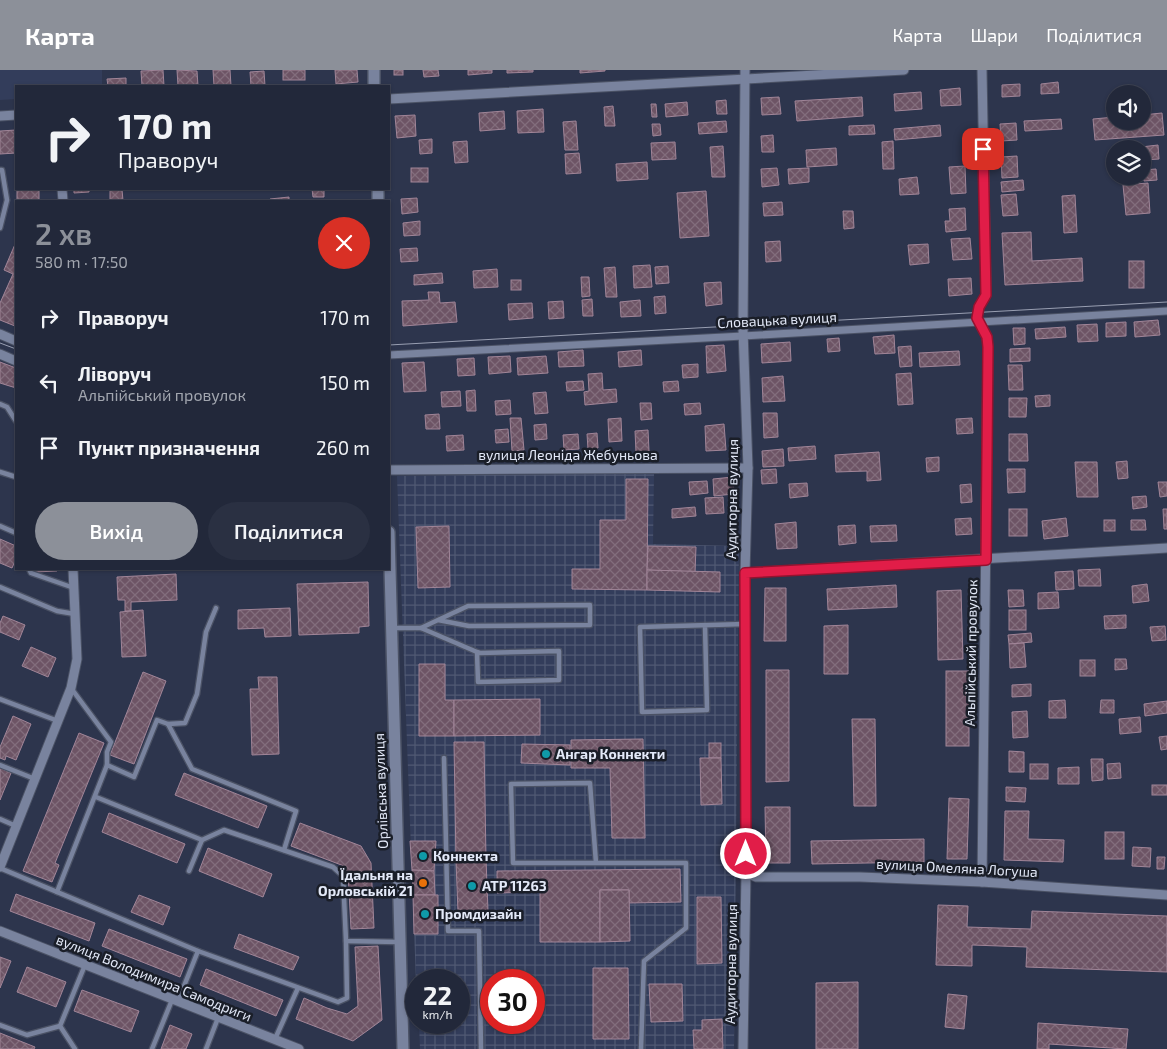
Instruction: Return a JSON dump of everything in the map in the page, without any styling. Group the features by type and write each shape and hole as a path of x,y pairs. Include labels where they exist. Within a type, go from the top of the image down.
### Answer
{"street":[{"path":"374,70 374,85"},
{"name":"Аудиторна вулиця","path":"743,1049 746,873 745,573 748,468 743,336 745,70"},
{"path":"390,99 904,70"},
{"path":"978,321 976,313 986,295 982,70"},
{"path":"0,116 15,116"},
{"name":"Словацька вулиця","path":"390,354 743,336 1167,311"},
{"name":"Альпійський провулок","path":"978,321 987,337 988,347 982,882"},
{"path":"0,334 15,341"},
{"path":"0,354 15,361"},
{"name":"вулиця Леоніда Жебуньова","path":"390,470 748,468"},
{"path":"745,573 1167,548"},
{"name":"Орлівська вулиця","path":"390,564 403,1049"},
{"path":"0,868 71,688 77,659 73,570"},
{"name":"вулиця Омеляна Логуша","path":"746,873 756,877 860,877 982,882 1167,895"},
{"name":"вулиця Володимира Самодриги","path":"0,931 298,1049"}],"lane":[{"path":"0,170 2,170 7,200 0,228"},
{"path":"0,404 7,407 15,419"},
{"path":"0,472 15,477"},
{"path":"0,526 15,532"},
{"path":"30,570 31,573 74,588"},
{"path":"0,587 57,611 76,615"},
{"path":"421,628 438,620 468,606 590,605 590,625 469,626 438,620"},
{"path":"107,765 134,777 157,720 168,724 186,723 197,694 206,632 216,608"},
{"path":"705,625 707,710 642,712 640,627 705,625 745,624"},
{"path":"392,628 421,628 480,653 559,651 559,680 478,682 477,652"},
{"path":"57,892 96,798 107,765 107,752 111,742 71,688"},
{"path":"0,700 58,722"},
{"path":"168,724 192,769 296,811 284,850"},
{"path":"444,758 448,931 479,931 481,1049"},
{"path":"0,766 35,779"},
{"path":"596,863 590,783 511,784 513,863 596,863 686,863 686,928 644,961 641,1049"},
{"path":"96,798 202,840"},
{"path":"0,819 16,826"},
{"path":"0,868 198,951 338,1002 347,998 342,876 333,867 224,830 202,840 189,871"},
{"path":"346,941 401,942"},
{"path":"152,1049 198,951"},
{"path":"60,1026 85,965"},
{"path":"274,1040 298,988"},
{"path":"206,1049 218,1018"},
{"path":"0,1025 27,1035 60,1026"},
{"path":"60,1026 75,1049"}],"shaded area":[{"path":"0,70 102,70 102,85 15,85 15,99 0,100"},
{"path":"654,473 653,544 739,546 734,1049 420,1049 419,1034 470,1034 470,969 416,969 397,476"}],"building":[{"path":"163,70 164,85 142,85 141,71"},
{"path":"177,70 197,71 198,85 178,85"},
{"path":"213,70 230,70 231,85 214,85"},
{"path":"283,70 305,70 305,80 283,80"},
{"path":"335,70 357,70 358,82 336,84"},
{"path":"394,70 403,70 403,75 394,75"},
{"path":"423,70 438,70 439,76 424,77"},
{"path":"468,70 492,70 492,73 468,75"},
{"path":"507,70 533,70 533,72 507,73"},
{"path":"580,70 605,70 605,71 580,73"},
{"path":"264,71 265,85 251,85 250,72"},
{"path":"126,78 126,85 108,85 107,79"},
{"path":"1058,82 1059,93 1041,94 1041,84"},
{"path":"1020,84 1020,96 1002,97 1002,85"},
{"path":"960,88 961,105 941,106 940,90"},
{"path":"921,92 922,109 895,111 894,94"},
{"path":"779,97 781,114 762,115 761,98"},
{"path":"862,97 863,116 797,121 795,101"},
{"path":"726,100 727,114 717,114 716,101"},
{"path":"687,102 688,115 666,117 665,104"},
{"path":"651,104 656,104 657,117 652,117"},
{"path":"613,106 615,126 605,126 604,107"},
{"path":"543,109 544,132 518,133 517,111"},
{"path":"504,111 505,129 480,131 479,113"},
{"path":"1162,113 1164,135 1095,140 1093,119 1106,118 1106,130 1151,130 1151,114"},
{"path":"415,115 416,136 397,138 395,116"},
{"path":"1061,119 1062,129 1025,131 1024,121"},
{"path":"576,121 578,150 565,150 563,122"},
{"path":"726,121 727,132 699,134 698,123"},
{"path":"1016,123 1017,140 1001,141 1000,124"},
{"path":"652,124 660,124 661,135 653,136"},
{"path":"874,125 875,134 849,135 849,126"},
{"path":"940,125 941,136 895,140 894,129"},
{"path":"15,130 15,153 0,154 0,131"},
{"path":"773,135 774,152 762,152 761,136"},
{"path":"432,139 432,153 420,154 419,140"},
{"path":"467,141 468,162 455,163 453,142"},
{"path":"893,141 894,169 883,169 882,142"},
{"path":"675,142 676,159 652,160 651,143"},
{"path":"1158,145 1159,159 1151,160 1151,146"},
{"path":"723,146 725,177 712,177 710,147"},
{"path":"836,148 837,165 807,167 806,150"},
{"path":"579,153 581,173 566,174 565,154"},
{"path":"1017,156 1018,177 1002,178 1001,157"},
{"path":"647,162 648,179 617,181 616,164"},
{"path":"965,166 966,193 951,194 949,167"},
{"path":"411,168 428,168 428,182 411,182"},
{"path":"777,168 779,185 762,187 761,169"},
{"path":"809,168 809,182 789,184 788,169"},
{"path":"1151,169 1156,169 1157,180 1151,180"},
{"path":"917,177 919,194 900,195 899,179"},
{"path":"1023,180 1024,190 1002,192 1001,182"},
{"path":"1123,185 1148,185 1150,213 1126,215"},
{"path":"17,190 39,190 39,200 17,200"},
{"path":"74,190 89,190 89,192 74,193"},
{"path":"110,190 122,190 123,200 110,200"},
{"path":"312,190 324,190 324,197 313,197"},
{"path":"706,191 709,236 680,238 677,193"},
{"path":"1016,194 1018,215 1003,216 1001,195"},
{"path":"1075,195 1077,232 1064,233 1062,196"},
{"path":"289,197 289,200 270,199"},
{"path":"417,198 418,212 402,214 401,199"},
{"path":"782,202 783,215 764,216 763,203"},
{"path":"965,208 966,230 946,232 945,221 950,221 949,209"},
{"path":"843,211 853,211 854,228 844,229"},
{"path":"420,221 420,235 404,236 403,223"},
{"path":"1031,232 1032,261 1082,258 1083,281 1005,285 1002,233"},
{"path":"970,238 972,259 953,260 951,239"},
{"path":"780,241 781,261 766,262 765,242"},
{"path":"15,244 15,326 0,320 0,303 13,274 4,270"},
{"path":"928,244 929,263 910,265 908,245"},
{"path":"417,248 418,261 401,262 400,249"},
{"path":"1129,261 1144,261 1144,288 1129,288"},
{"path":"650,265 652,287 634,288 633,266"},
{"path":"668,266 669,283 656,284 655,267"},
{"path":"615,267 617,297 606,297 604,268"},
{"path":"497,269 498,287 474,288 473,271"},
{"path":"442,273 443,283 414,285 414,275"},
{"path":"581,277 589,277 590,296 582,297"},
{"path":"971,278 972,294 949,296 948,279"},
{"path":"511,280 521,280 521,290 511,290"},
{"path":"721,282 722,304 706,306 704,283"},
{"path":"428,292 439,292 440,303 455,302 457,322 403,326 402,301 429,300"},
{"path":"665,296 666,313 655,314 654,297"},
{"path":"592,299 593,316 583,316 582,300"},
{"path":"640,300 641,316 621,317 620,302"},
{"path":"563,301 564,318 549,319 548,302"},
{"path":"532,303 533,318 509,320 508,304"},
{"path":"1158,320 1160,335 1135,337 1134,322"},
{"path":"1126,322 1126,336 1106,337 1106,323"},
{"path":"1097,324 1098,341 1078,342 1077,325"},
{"path":"1065,327 1066,337 1036,339 1035,329"},
{"path":"1013,328 1025,328 1025,344 1014,345"},
{"path":"894,335 895,353 875,354 873,337"},
{"path":"839,338 840,351 828,352 827,339"},
{"path":"790,342 791,361 762,363 761,344"},
{"path":"724,345 726,371 707,373 706,346"},
{"path":"911,346 912,366 900,367 898,347"},
{"path":"1030,348 1030,361 1010,362 1010,349"},
{"path":"583,350 584,366 559,367 558,352"},
{"path":"641,350 642,365 619,367 618,352"},
{"path":"959,351 960,365 920,367 919,353"},
{"path":"510,356 511,372 489,374 488,357"},
{"path":"546,356 548,373 518,375 517,358"},
{"path":"474,358 475,375 458,376 457,359"},
{"path":"0,362 15,368 15,388 0,383"},
{"path":"424,362 426,391 404,392 402,363"},
{"path":"698,364 698,377 683,378 682,365"},
{"path":"1008,365 1022,365 1023,390 1009,390"},
{"path":"602,373 603,390 616,389 617,402 585,405 584,392 589,391 588,374"},
{"path":"911,373 913,404 898,405 896,374"},
{"path":"783,376 785,401 763,402 762,378"},
{"path":"583,381 584,390 567,391 566,382"},
{"path":"678,381 679,391 664,392 663,382"},
{"path":"475,390 476,411 467,411 466,391"},
{"path":"460,391 461,406 442,407 441,392"},
{"path":"546,392 548,413 535,414 533,393"},
{"path":"1050,395 1050,406 1036,407 1035,396"},
{"path":"1009,398 1027,398 1026,417 1009,417"},
{"path":"510,400 511,414 496,415 495,401"},
{"path":"640,403 651,403 652,419 641,420"},
{"path":"700,403 701,414 685,415 684,404"},
{"path":"763,413 777,413 778,437 764,438"},
{"path":"439,414 440,429 426,429 425,415"},
{"path":"510,418 521,418 524,450 512,451"},
{"path":"621,418 622,441 609,442 608,419"},
{"path":"972,418 973,433 957,434 956,419"},
{"path":"546,424 547,439 535,440 534,425"},
{"path":"724,424 726,450 706,451 705,426"},
{"path":"508,429 509,442 496,443 495,430"},
{"path":"648,430 649,451 636,452 635,431"},
{"path":"597,433 598,448 588,449 587,434"},
{"path":"578,434 579,449 564,450 563,435"},
{"path":"1009,434 1027,434 1028,461 1009,461"},
{"path":"463,435 464,450 447,451 446,436"},
{"path":"815,446 816,459 789,461 788,448"},
{"path":"783,449 784,466 763,467 762,451"},
{"path":"879,452 881,480 867,481 867,471 836,472 835,455"},
{"path":"939,457 939,471 927,472 926,458"},
{"path":"1127,461 1128,478 1118,479 1116,462"},
{"path":"1075,462 1097,462 1098,497 1077,497"},
{"path":"776,469 777,483 762,484 761,470"},
{"path":"1007,469 1025,469 1025,492 1008,493"},
{"path":"733,477 734,494 714,496 713,479"},
{"path":"626,479 648,479 647,590 572,589 572,569 600,569 600,520 626,520"},
{"path":"707,481 708,493 690,495 689,482"},
{"path":"1158,482 1167,482 1167,496 1160,497"},
{"path":"807,483 808,496 790,498 789,484"},
{"path":"971,484 972,502 961,503 960,485"},
{"path":"1146,496 1147,507 1133,509 1132,497"},
{"path":"723,497 724,513 706,514 705,498"},
{"path":"695,507 696,516 672,518 672,509"},
{"path":"1009,509 1027,509 1027,536 1009,536"},
{"path":"1163,509 1167,509 1167,529 1164,529"},
{"path":"971,518 972,534 956,535 955,519"},
{"path":"1066,518 1068,536 1044,539 1042,521"},
{"path":"1104,520 1115,520 1115,531 1104,531"},
{"path":"1131,520 1145,520 1146,530 1131,530"},
{"path":"796,522 797,548 777,549 775,524"},
{"path":"855,525 856,543 839,545 838,526"},
{"path":"896,525 897,541 871,542 870,526"},
{"path":"449,526 450,587 418,588 416,527"},
{"path":"0,539 15,546 15,561 12,568 0,563"},
{"path":"648,546 696,547 695,572 647,570"},
{"path":"1100,569 1101,586 1079,586 1078,570"},
{"path":"35,570 57,570 57,571 35,572"},
{"path":"647,570 720,572 720,592 647,590"},
{"path":"1073,571 1074,589 1056,590 1055,572"},
{"path":"176,574 177,600 131,602 131,611 125,611 125,600 118,600 117,577"},
{"path":"368,582 369,626 359,627 359,633 299,635 297,584"},
{"path":"1147,584 1149,601 1133,603 1132,586"},
{"path":"896,585 897,607 828,610 827,589"},
{"path":"765,588 786,588 786,641 764,641"},
{"path":"961,590 963,659 938,660 937,591"},
{"path":"1008,590 1023,590 1024,606 1009,607"},
{"path":"1058,592 1059,608 1038,609 1038,593"},
{"path":"290,608 291,636 265,637 264,628 238,629 238,610"},
{"path":"143,610 146,656 122,657 120,612"},
{"path":"1009,610 1026,610 1026,630 1009,630"},
{"path":"1126,615 1126,628 1105,629 1104,616"},
{"path":"3,616 25,625 19,640 0,632 0,623"},
{"path":"848,625 848,674 824,674 824,626"},
{"path":"1165,626 1166,640 1152,641 1150,627"},
{"path":"1031,633 1032,642 1009,644 1008,635"},
{"path":"1024,643 1026,667 1010,668 1009,644"},
{"path":"31,647 56,658 48,677 22,666"},
{"path":"1115,659 1126,659 1127,669 1115,670"},
{"path":"1080,660 1095,660 1095,676 1080,676"},
{"path":"419,664 445,664 445,700 454,700 454,736 419,736"},
{"path":"766,670 789,670 789,781 766,782"},
{"path":"946,671 969,671 969,746 946,746"},
{"path":"143,672 166,681 134,764 110,755"},
{"path":"258,677 277,677 279,754 252,755 250,689 259,689"},
{"path":"1031,684 1031,696 1012,697 1012,685"},
{"path":"540,699 540,735 454,736 454,700"},
{"path":"1065,700 1066,718 1049,718 1049,701"},
{"path":"1101,700 1114,700 1114,713 1100,713"},
{"path":"1167,701 1167,713 1145,716 1144,704"},
{"path":"1027,711 1028,737 1013,738 1012,712"},
{"path":"13,716 31,724 16,760 6,756 5,760 0,758 0,747"},
{"path":"1140,717 1141,732 1120,734 1119,719"},
{"path":"852,719 875,719 876,806 854,806"},
{"path":"79,733 104,743 55,863 59,865 52,882 23,871"},
{"path":"1167,736 1167,749 1161,750 1159,737"},
{"path":"643,739 645,838 612,838 610,768 571,768 571,740"},
{"path":"454,742 484,742 486,859 456,861"},
{"path":"709,743 721,743 721,758 709,758"},
{"name":"Ангар Коннекти","path":"522,744 570,745 570,765 521,763"},
{"path":"1009,751 1024,752 1024,772 1009,772"},
{"path":"700,758 721,758 722,804 701,805"},
{"path":"1091,759 1103,759 1103,780 1092,781"},
{"path":"1120,763 1121,778 1108,779 1107,764"},
{"path":"1030,764 1048,764 1048,779 1030,779"},
{"path":"1079,767 1079,784 1058,784 1058,768"},
{"path":"0,768 11,773 0,800"},
{"path":"184,773 267,806 258,828 175,795"},
{"path":"1152,785 1167,785 1167,795 1152,795"},
{"path":"1006,787 1026,788 1025,802 1006,801"},
{"path":"949,798 969,799 967,859 947,859"},
{"path":"765,807 790,807 790,863 766,863"},
{"path":"1005,811 1029,811 1028,839 1064,840 1063,862 1004,860"},
{"path":"109,813 185,844 177,863 102,832"},
{"path":"300,823 361,846 371,863 374,928 351,929 348,873 344,866 291,846"},
{"path":"1105,832 1124,832 1124,859 1105,859"},
{"path":"924,839 924,862 812,864 811,841"},
{"name":"Коннекта","path":"410,841 436,841 434,871 412,870"},
{"path":"1133,847 1151,848 1150,867 1132,866"},
{"path":"208,848 272,874 263,897 199,871"},
{"path":"1157,857 1165,857 1164,869 1157,869"},
{"name":"ATP 11263","path":"486,859 488,911 458,912 456,861"},
{"path":"680,869 681,902 629,903 629,890 600,890 600,942 540,942 540,892 497,893 497,871"},
{"name":"Їдальня на Орловській 21","path":"412,870 434,871 435,895 413,895"},
{"path":"600,890 629,890 630,941 600,942"},
{"path":"16,894 95,923 89,941 10,911"},
{"path":"139,895 170,907 163,925 131,912"},
{"name":"Промдизайн","path":"413,895 438,895 438,934 414,934"},
{"path":"697,897 721,897 722,963 697,964"},
{"path":"938,905 968,906 967,927 1031,929 1032,911 1167,916 1167,972 1026,967 1027,947 972,945 972,966 936,965"},
{"path":"109,929 187,959 180,977 102,946"},
{"path":"239,934 299,957 293,970 234,948"},
{"path":"378,946 382,1020 353,1041 296,1019 304,998 347,1014 358,1006 355,947"},
{"path":"0,957 11,961 0,988"},
{"path":"27,967 66,982 56,1007 17,992"},
{"path":"593,968 628,968 629,1039 593,1039"},
{"path":"206,969 283,1000 276,1016 200,985"},
{"path":"858,982 858,1049 816,1049 816,983"},
{"path":"649,984 682,984 683,1021 651,1022"},
{"path":"82,990 139,1011 131,1032 74,1011"},
{"path":"948,994 967,996 964,1029 945,1027"},
{"path":"722,1019 723,1049 694,1049 693,1030 702,1030 702,1020"},
{"path":"1038,1023 1128,1029 1126,1049 1049,1044 1049,1049 1037,1049"},
{"path":"170,1025 192,1034 186,1049 161,1049"},
{"path":"0,1033 35,1047 34,1049 0,1049"}],"tram line":[{"path":"390,345 1167,302"},
{"path":"0,343 15,349"}],"place":[{"name":"Ангар Коннекти","path":"546,754"},
{"name":"Коннекта","path":"423,856"},
{"name":"Їдальня на Орловській 21","path":"423,883"},
{"name":"ATP 11263","path":"472,886"},
{"name":"Промдизайн","path":"425,914"}],"route":[{"path":"746,854 745,573 986,560 988,347 987,337 978,321 976,313 986,295 983,149"}]}
